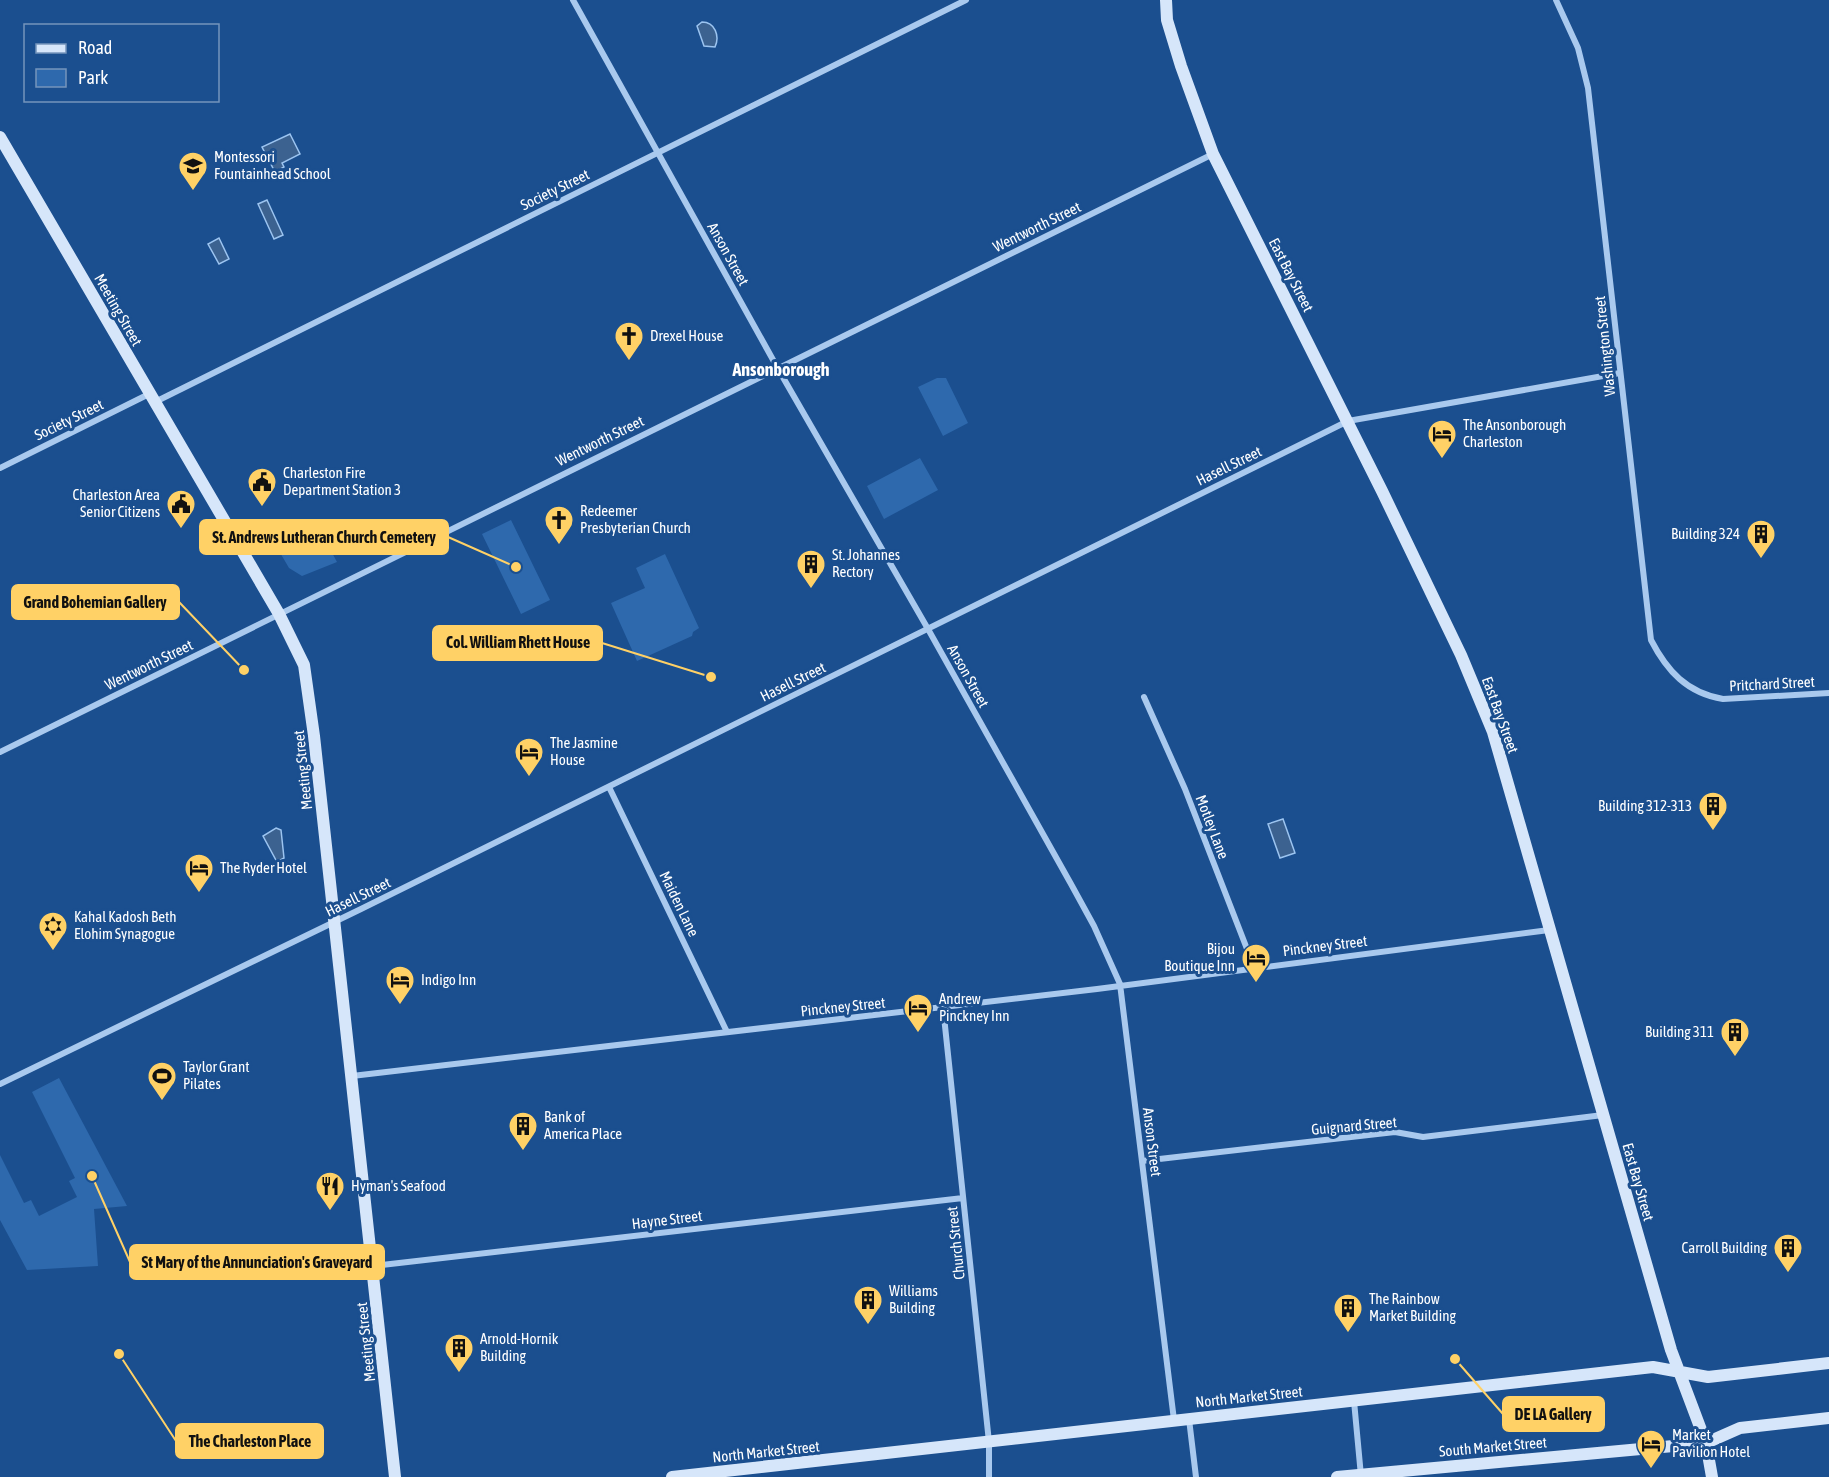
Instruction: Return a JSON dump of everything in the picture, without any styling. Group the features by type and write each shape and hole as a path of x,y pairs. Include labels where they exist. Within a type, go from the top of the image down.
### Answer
{"street":[{"name":"Anson Street","path":"573,0 777,367 928,629 1094,926 1120,984 1174,1420"},
{"name":"Society Street","path":"0,468 152,398 966,0"},
{"name":"East Bay Street","path":"1166,0 1167,20 1181,66 1213,154 1348,421 1461,655 1493,732 1679,1372 1706,1443 1712,1477"},
{"name":"Washington Street","path":"1556,0 1578,48 1588,88 1647,626 1663,664 1684,684"},
{"name":"Meeting Street","path":"0,137 279,614 295,644 308,686 395,1477"},
{"name":"Wentworth Street","path":"0,752 1213,154"},
{"name":"Hasell Street","path":"0,1084 335,922 1348,421 1620,373"},
{"name":"Pritchard Street","path":"1684,684 1708,696 1723,699 1829,693"},
{"name":"Motley Lane","path":"1144,697 1185,789 1254,967"},
{"name":"Maiden Lane","path":"609,787 727,1032"},
{"name":"Pinckney Street","path":"352,1076 943,1007 1550,930"},
{"name":"Church Street","path":"943,1007 988,1442 989,1477"},
{"name":"Guignard Street","path":"1142,1161 1395,1132 1423,1137 1604,1114"},
{"name":"Hayne Street","path":"373,1266 963,1198"},
{"name":"North Market Street","path":"672,1477 1653,1367 1708,1377 1829,1363"},
{"path":"1354,1401 1361,1476"},
{"path":"1189,1419 1196,1477"},
{"name":"South Market Street","path":"1337,1477 1706,1443 1740,1428 1829,1419"}],"green space":[{"path":"937,378 946,378 968,423 943,436 918,387"},
{"path":"920,458 938,490 884,519 867,486"},
{"path":"511,520 550,600 521,614 482,534"},
{"path":"316,523 337,562 302,576 289,568 275,544"},
{"path":"665,554 699,628 693,632 692,636 637,661 611,603 645,588 636,568"},
{"path":"59,1078 127,1206 94,1209 98,1266 27,1270 0,1220 0,1155 24,1203 31,1200 39,1216 77,1197 69,1181 75,1178 32,1092"}],"shaded area":[{"path":"702,22 710,24 715,30 717,38 715,47 704,46 697,26"},
{"path":"290,134 300,154 282,163 284,167 275,172 262,147"},
{"path":"267,200 283,235 274,239 258,204"},
{"path":"219,238 229,259 219,264 208,244"},
{"path":"1283,819 1295,853 1280,858 1268,824"},
{"path":"276,828 281,830 284,858 277,862 263,836"}],"place":[{"name":"Montessori Fountainhead School","path":"193,192"},
{"name":"Drexel House","path":"629,362"},
{"name":"The Ansonborough Charleston","path":"1442,460"},
{"name":"Charleston Fire Department Station 3","path":"262,508"},
{"name":"Charleston Area Senior Citizens","path":"181,530"},
{"name":"Redeemer Presbyterian Church","path":"559,546"},
{"name":"Building 324","path":"1761,560"},
{"name":"St. Andrews Lutheran Church Cemetery","path":"516,567"},
{"name":"St. Johannes Rectory","path":"811,590"},
{"name":"Grand Bohemian Gallery","path":"244,670"},
{"name":"Col. William Rhett House","path":"711,677"},
{"name":"The Jasmine House","path":"529,778"},
{"name":"Building 312-313","path":"1713,832"},
{"name":"The Ryder Hotel","path":"199,894"},
{"name":"Kahal Kadosh Beth Elohim Synagogue","path":"53,952"},
{"name":"Bijou Boutique Inn","path":"1256,984"},
{"name":"Indigo Inn","path":"400,1006"},
{"name":"Andrew Pinckney Inn","path":"918,1034"},
{"name":"Building 311","path":"1735,1058"},
{"name":"Taylor Grant Pilates","path":"162,1102"},
{"name":"Bank of America Place","path":"523,1152"},
{"name":"St Mary of the Annunciation's Graveyard","path":"92,1176"},
{"name":"Hyman's Seafood","path":"330,1212"},
{"name":"Carroll Building","path":"1788,1274"},
{"name":"Williams Building","path":"868,1326"},
{"name":"The Rainbow Market Building","path":"1348,1334"},
{"name":"The Charleston Place","path":"119,1354"},
{"name":"DE LA Gallery","path":"1455,1359"},
{"name":"Arnold-Hornik Building","path":"459,1374"},
{"name":"Market Pavilion Hotel","path":"1651,1470"}],"district":[{"name":"Ansonborough","path":"781,370"}]}
